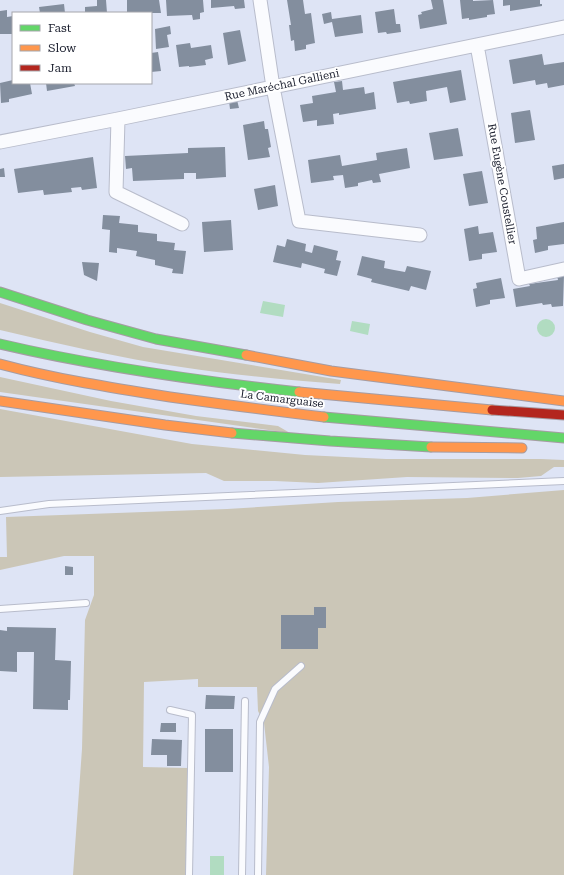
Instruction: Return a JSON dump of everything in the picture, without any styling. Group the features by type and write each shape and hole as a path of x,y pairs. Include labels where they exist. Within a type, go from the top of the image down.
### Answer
{"highway":[{"path":"0,292 87,320 156,339 331,371 564,401"},
{"name":"La Camarguaise","path":"0,344 109,366 241,386 334,397 564,415"},
{"name":"La Camarguaise","path":"0,364 103,386 214,404 337,418 564,438"},
{"path":"0,401 165,425 251,435 337,442 529,448"}],"street":[{"path":"260,0 274,87 299,221 420,235"},
{"name":"Rue Maréchal Gallieni","path":"0,142 564,27"},
{"name":"Rue Eugène Coustellier","path":"477,45 519,278 564,269"},
{"path":"118,119 116,192 182,224"}],"lane":[{"path":"0,511 49,504 564,481"},
{"path":"0,609 86,603"},
{"path":"258,875 260,722 275,689 302,666"},
{"path":"242,875 245,701"},
{"path":"170,710 192,715 189,875"}],"shaded area":[{"path":"263,301 285,305 283,317 260,313"},
{"path":"0,303 90,332 143,347 341,380 340,384 201,370 135,359 0,330"},
{"path":"542,319 550,319 555,324 553,335 550,337 542,337 537,332 537,324"},
{"path":"352,321 370,324 368,335 350,331"},
{"path":"0,377 111,401 196,416 278,426 290,433 0,392"},
{"path":"0,409 192,444 305,455 386,459 564,460 564,467 554,467 541,476 518,478 407,477 318,483 224,481 206,473 0,477"},
{"path":"564,490 564,875 266,875 269,767 264,723 258,711 257,687 198,687 198,679 144,682 143,767 188,768 186,875 73,875 82,749 85,620 94,595 94,556 64,556 0,570 0,557 7,557 6,517 227,509 338,502 467,498"},
{"path":"210,856 224,856 224,875 210,875"}],"building":[{"path":"97,0 106,0 107,12 85,12 85,7 97,6"},
{"path":"127,0 159,0 161,13 127,12"},
{"path":"166,0 203,0 204,12 200,13 200,19 193,20 192,15 167,16"},
{"path":"211,0 244,0 245,8 235,9 234,6 211,8"},
{"path":"287,0 303,0 305,14 311,13 315,43 306,45 306,49 295,51 294,40 291,41 289,25 291,25"},
{"path":"431,0 443,0 447,24 420,29 418,15 422,14 421,12 433,9"},
{"path":"460,0 493,0 495,14 469,20 469,18 462,19"},
{"path":"503,0 540,0 540,4 542,4 542,6 510,11 510,5 503,6"},
{"path":"64,4 65,12 40,12 39,7"},
{"path":"394,9 396,24 400,24 401,32 387,34 386,32 378,33 375,12"},
{"path":"7,10 7,17 12,16 12,34 0,34 0,11"},
{"path":"331,12 332,19 361,15 363,33 335,37 332,22 324,24 322,14"},
{"path":"170,26 171,34 167,35 169,47 156,49 155,29"},
{"path":"240,30 246,61 228,65 223,33"},
{"path":"190,43 191,48 211,45 213,58 205,60 206,65 179,67 176,45"},
{"path":"158,52 161,71 152,72 152,53"},
{"path":"542,54 544,65 564,62 564,85 548,88 547,83 536,85 535,80 513,84 509,60"},
{"path":"461,70 466,100 450,103 447,87 426,91 427,101 410,104 409,101 397,103 393,82"},
{"path":"12,80 12,84 30,84 32,94 9,99 9,102 1,103 0,83"},
{"path":"342,81 343,90 364,87 365,94 374,92 376,109 339,115 339,113 333,114 334,124 317,126 317,120 303,122 300,105 313,103 312,96 336,92 334,82"},
{"path":"46,84 74,84 75,86 47,91"},
{"path":"237,100 239,108 230,109 229,101"},
{"path":"530,110 535,140 515,143 511,113"},
{"path":"264,121 265,129 268,129 271,147 268,148 270,157 248,160 243,125"},
{"path":"458,128 463,156 434,160 429,133"},
{"path":"225,147 226,177 196,179 196,173 184,173 184,179 133,181 132,168 126,169 125,156 188,153 188,148"},
{"path":"407,148 410,168 379,174 381,182 373,183 372,180 358,183 358,186 345,188 343,175 333,176 334,180 311,183 308,160 340,155 342,166 377,160 376,153"},
{"path":"93,157 97,188 82,190 81,187 71,188 72,192 44,195 43,190 18,193 14,169"},
{"path":"564,164 564,178 554,180 552,166"},
{"path":"4,168 5,177 0,177 0,169"},
{"path":"482,171 488,203 469,206 463,174"},
{"path":"275,185 278,206 258,210 254,189"},
{"path":"103,215 120,216 119,223 138,225 138,232 157,234 157,241 175,243 174,250 186,251 183,274 172,273 173,269 155,265 155,260 136,256 137,251 117,248 117,253 109,252 110,230 102,229"},
{"path":"231,220 233,250 204,252 202,222"},
{"path":"564,222 564,244 548,246 548,250 535,253 533,240 537,239 536,227"},
{"path":"478,226 479,234 493,232 497,252 482,254 482,259 469,261 464,229"},
{"path":"287,239 306,244 305,251 312,253 314,245 338,251 336,260 341,261 337,276 324,273 325,269 302,263 301,268 273,262 277,245 285,247"},
{"path":"362,256 385,261 384,268 405,272 407,266 431,271 426,290 411,286 409,291 371,282 372,279 357,275"},
{"path":"82,262 99,263 97,281 84,275"},
{"path":"564,275 563,306 552,307 551,304 543,305 542,303 516,307 513,289 530,286 529,284 558,280 557,276"},
{"path":"501,278 505,298 490,300 490,304 476,307 473,289 477,288 476,283"},
{"path":"65,566 73,567 73,575 65,575"},
{"path":"314,607 326,607 326,628 318,628 318,649 281,649 281,615 314,615"},
{"path":"7,627 56,628 55,660 71,661 70,700 68,700 68,710 33,709 34,652 17,652 17,672 0,671 0,630 7,631"},
{"path":"206,695 235,696 234,709 205,709"},
{"path":"161,723 176,723 176,732 160,732"},
{"path":"205,729 233,729 233,772 205,772"},
{"path":"152,739 182,740 181,766 167,766 167,755 151,755"}],"traffic: fast":[{"path":"0,292 87,320 156,339 246,355"},
{"path":"0,344 74,360 111,366 224,383 299,392"},
{"path":"324,417 564,438"},
{"path":"232,433 431,447"}],"traffic: slow":[{"path":"246,355 331,371 564,401"},
{"path":"0,364 63,379 127,390 189,400 324,417"},
{"path":"299,392 492,410"},
{"path":"0,401 165,425 232,433"},
{"path":"431,447 522,448"}],"traffic: jam":[{"path":"492,410 564,415"}]}
